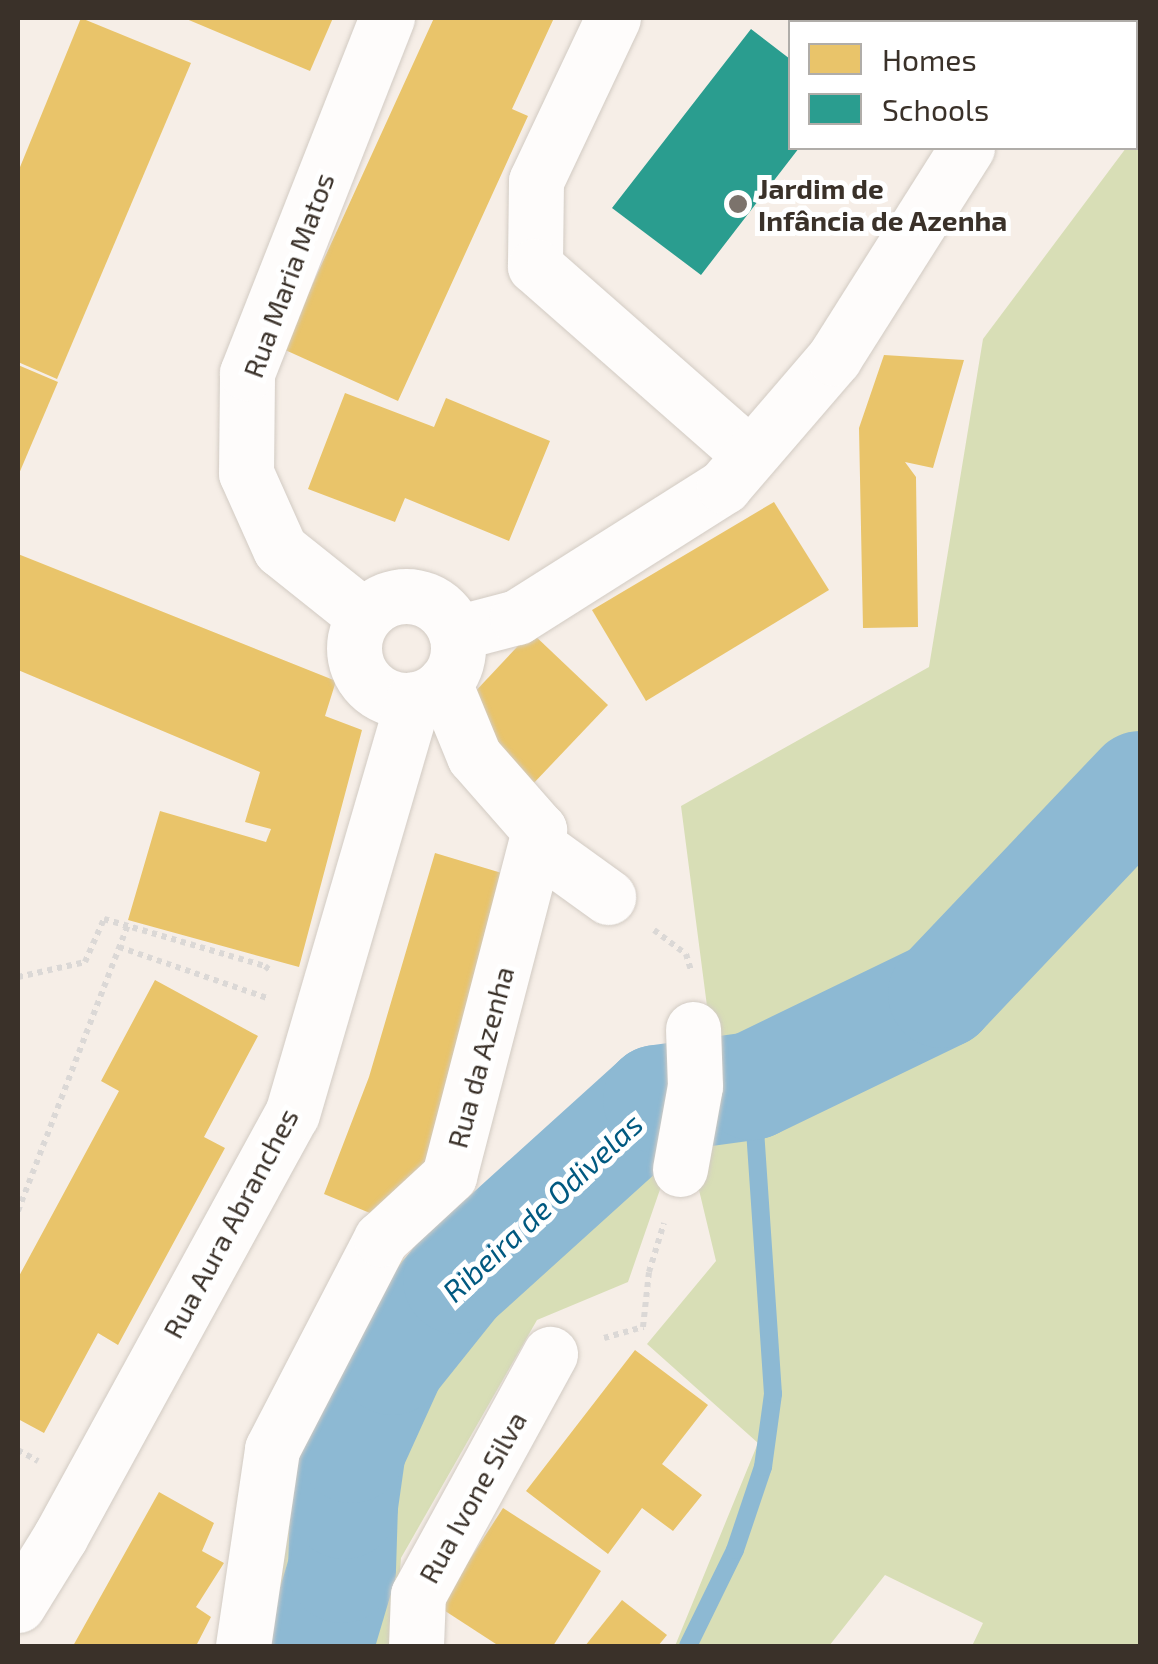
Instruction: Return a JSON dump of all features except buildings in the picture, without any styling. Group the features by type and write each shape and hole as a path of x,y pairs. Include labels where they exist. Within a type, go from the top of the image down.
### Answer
{"street":[{"name":"Rua Maria Matos","path":"364,616 280,548 246,472 247,373 387,18"},
{"path":"614,18 536,181 535,266 750,454"},
{"path":"608,897 536,845 540,830 474,756 438,672 449,618 423,598 391,598 364,616 356,632 358,666 380,692 438,672 516,617 724,486 834,358 966,150"},
{"name":"Rua Aura Abranches","path":"18,1605 60,1537 292,1114 438,672"},
{"name":"Rua da Azenha","path":"243,1646 272,1449 382,1238 449,1176 536,845"},
{"path":"680,1169 696,1086 693,1029"},
{"name":"Rua Ivone Silva","path":"416,1646 418,1595 550,1354"}],"path":[{"path":"608,897 686,954 700,1000 693,1029"},
{"path":"18,976 85,962 104,919 265,966"},
{"path":"18,1211 128,925"},
{"path":"120,947 252,993"},
{"path":"550,1354 644,1327 649,1272 680,1169"}],"green space":[{"path":"1140,129 1140,1646 972,1646 983,1623 885,1575 829,1646 675,1646 758,1443 647,1344 716,1261 683,1123 628,1282 537,1320 401,1558 394,1646 263,1646 296,1441 384,1277 584,1094 711,1037 681,806 929,667 983,339 1125,150 1138,150"}],"waterway":[{"name":"Ribeira de Odivelas","path":"319,1646 342,1569 344,1505 352,1449 392,1361 457,1280 657,1099 752,1086 942,994 1140,785"},
{"path":"688,1646 735,1550 763,1467 773,1394 752,1086"}],"place":[{"name":"Jardim de Infância de Azenha","path":"738,204"}]}
